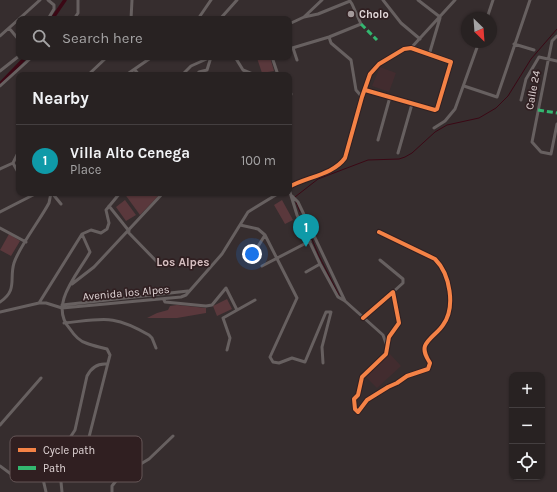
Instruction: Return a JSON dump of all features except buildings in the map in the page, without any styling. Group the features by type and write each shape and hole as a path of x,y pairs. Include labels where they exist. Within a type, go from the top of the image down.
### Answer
{"street":[{"path":"22,16 40,0"},
{"path":"48,0 52,3 54,9 50,16"},
{"path":"76,16 78,13 78,0"},
{"path":"132,0 132,16"},
{"path":"200,16 211,0"},
{"path":"223,16 237,0"},
{"path":"304,17 322,0"},
{"path":"384,0 401,24 420,39"},
{"path":"418,0 440,17"},
{"path":"411,48 455,0"},
{"path":"489,12 493,0"},
{"path":"464,86 497,97 530,0"},
{"path":"292,23 350,1 361,24 329,37 294,48 297,60"},
{"path":"429,55 440,17"},
{"path":"1,34 16,22"},
{"path":"9,28 16,36"},
{"name":"Calle 24","path":"557,36 552,41 532,142 541,152 551,154 557,124"},
{"path":"329,37 331,43 351,60 356,90 362,97"},
{"path":"514,44 534,50"},
{"path":"292,187 334,168 342,162 370,74 379,64 404,49 411,48 451,62 437,108 434,110 365,90"},
{"path":"434,128 452,115 477,48"},
{"path":"521,100 526,79 539,57 557,61"},
{"path":"0,71 16,58"},
{"path":"0,86 29,60"},
{"path":"91,72 104,60"},
{"path":"131,72 148,60"},
{"path":"185,72 191,66 204,60"},
{"path":"199,72 207,70 210,60"},
{"path":"236,60 240,67 245,71"},
{"path":"273,60 277,72"},
{"path":"378,140 390,97"},
{"path":"398,153 412,104"},
{"path":"0,169 13,163 16,157"},
{"path":"13,163 16,168"},
{"path":"292,194 345,301"},
{"path":"0,212 27,196"},
{"path":"0,302 5,299 11,290 13,283 14,263 49,203 51,196"},
{"path":"54,196 61,204"},
{"path":"38,303 82,234 91,230 98,233 106,231 108,226 106,214 109,206 117,196"},
{"path":"71,285 94,267 129,232 160,196"},
{"name":"Avenida los Alpes","path":"62,306 164,300 182,297 222,254 248,212 274,196"},
{"path":"294,198 293,203 320,264 338,297 345,301 382,335 387,348"},
{"path":"109,206 129,232 161,266"},
{"path":"240,225 258,230 265,235 297,298 270,357 273,362 279,363 292,358 305,362 326,312 332,312 322,347 323,363"},
{"path":"0,228 26,242"},
{"path":"379,232 435,259 445,274 450,296 448,313 442,327 425,346 424,352 430,363 428,369 407,376 388,387 367,400 358,412 355,409 354,399 358,395 362,377 386,354 389,337 400,323 393,292"},
{"path":"82,234 90,252 71,285 62,306 64,323 76,337 85,343 109,351 110,355 89,436"},
{"path":"254,253 265,235"},
{"path":"262,266 310,241"},
{"path":"364,318 403,283 403,279 380,260"},
{"path":"306,272 320,264"},
{"path":"164,300 165,302 206,306 212,305 226,288 237,310"},
{"name":"Avenida los Alpes","path":"62,306 184,292 190,290"},
{"path":"227,350 230,338 223,318 255,300"},
{"path":"0,312 38,303 62,306"},
{"path":"64,323 109,319 122,321 149,335 152,338 156,348"},
{"path":"71,436 75,430 87,376 90,370 96,365 107,364"},
{"path":"0,425 41,378"},
{"path":"142,463 174,436"},
{"path":"0,466 10,473"},
{"path":"44,482 46,492"},
{"path":"61,482 62,492"},
{"path":"112,492 112,486 115,482"}],"shaded area":[{"path":"258,60 271,60 274,71 262,72"},
{"path":"380,67 396,73 389,92 372,86"},
{"path":"126,196 158,196 140,215"},
{"path":"125,200 136,215 126,221 116,207"},
{"path":"282,200 293,220 285,224 274,205"},
{"path":"9,234 20,241 11,256 0,250"},
{"path":"227,299 232,309 217,316 213,306"},
{"path":"177,305 206,308 206,313 177,318 147,318 168,310 170,306"},
{"path":"389,353 401,366 377,388 365,376"}],"waterway":[{"path":"54,16 65,0"},
{"path":"295,197 318,179 368,160 399,159 405,157 412,153 435,132 447,125 479,118 496,108 508,96 531,59 557,29"},
{"path":"0,84 23,60"},
{"path":"296,202 300,212"},
{"path":"302,216 319,256 339,295"}],"marked path":[{"path":"361,24 377,40"},
{"path":"538,110 557,113"}],"cycle path":[{"path":"292,186 334,168 345,158 362,97 370,74 379,64 404,49 411,48 451,62 437,109 435,110 365,90"},
{"path":"363,318 393,292 399,323 389,337 386,354 362,377 358,395 354,399 355,409 358,412 367,400 388,387 407,376 428,369 430,363 425,353 425,346 443,325 447,318 449,309 450,291 448,282 440,265 435,259 379,232"}],"place":[{"name":"Cholo","path":"351,14"},
{"name":"Villa Alto Cenega","path":"306,247"}],"district":[{"name":"Los Alpes","path":"183,262"}]}
